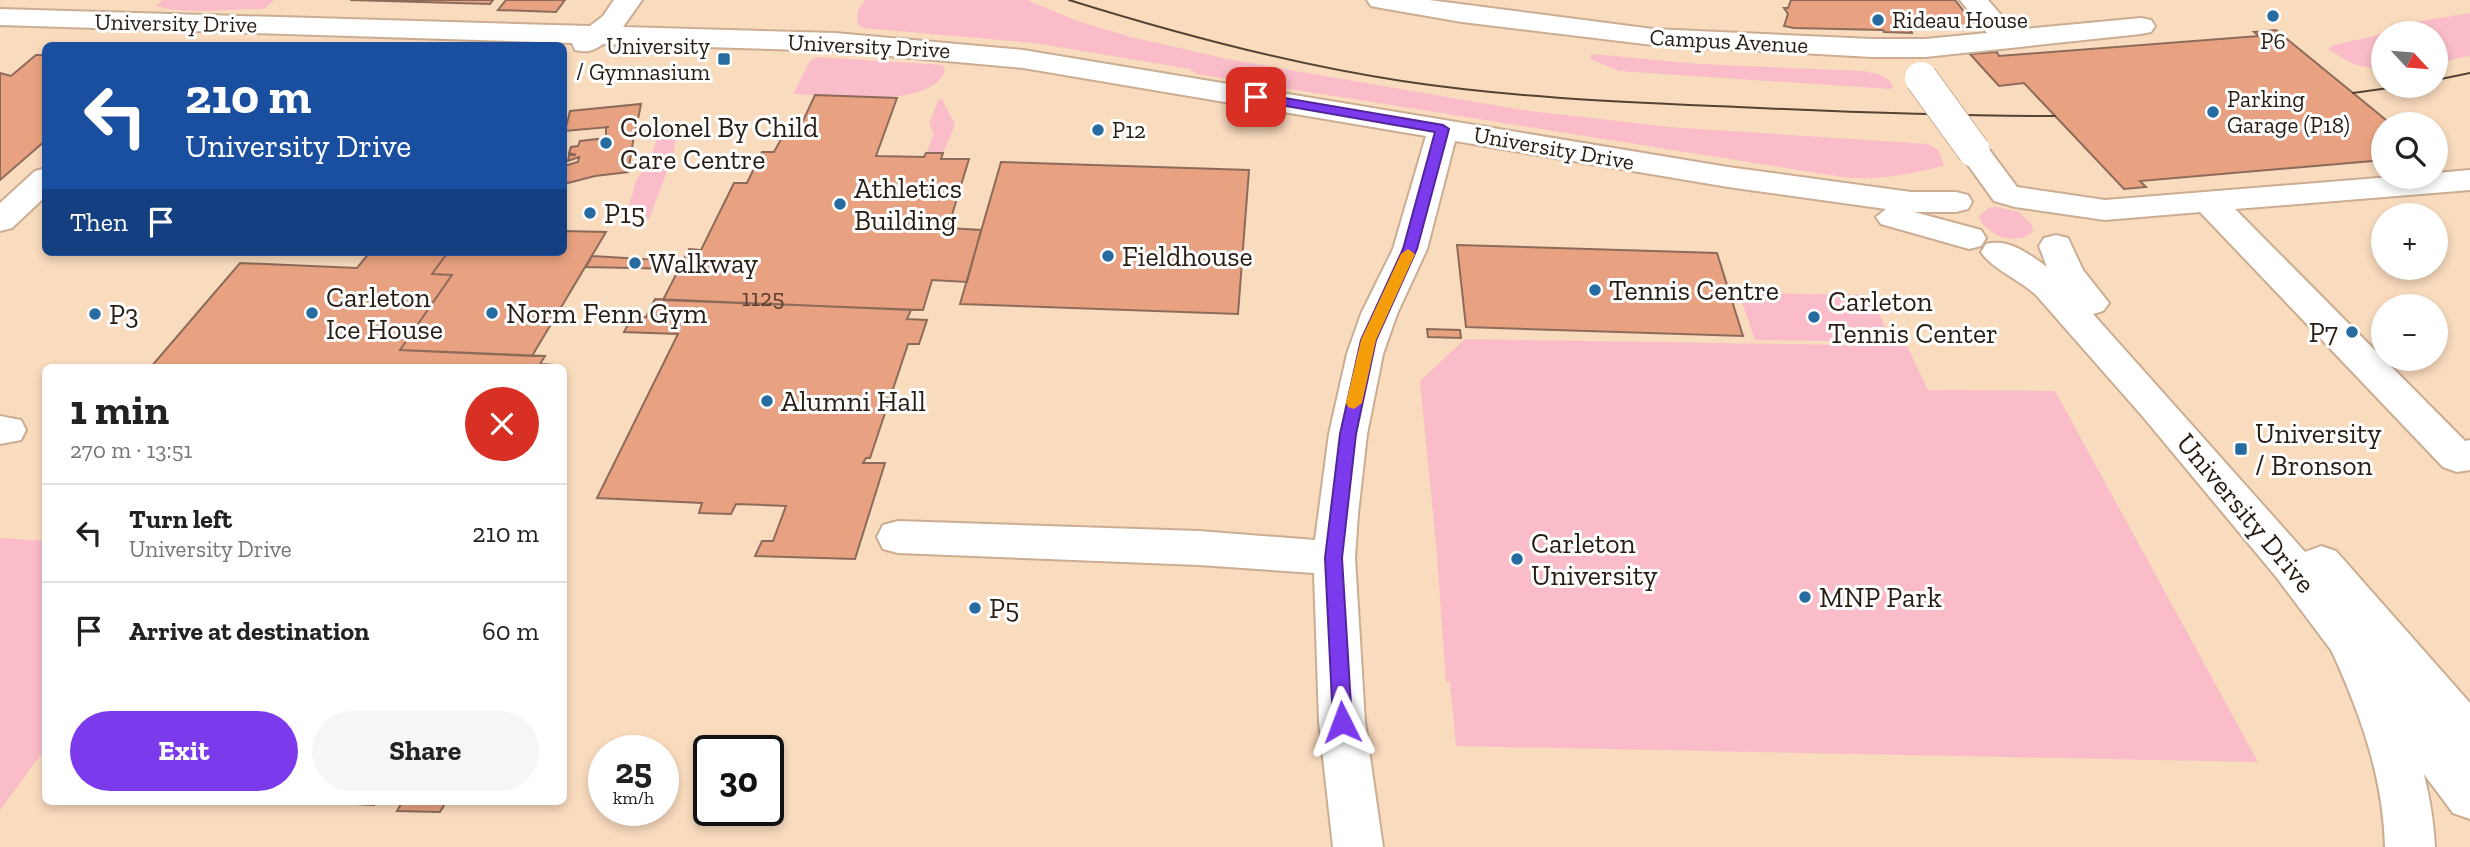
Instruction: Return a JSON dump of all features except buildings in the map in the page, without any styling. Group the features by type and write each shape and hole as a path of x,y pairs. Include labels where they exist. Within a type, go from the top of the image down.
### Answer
{"street":[{"path":"567,58 613,22 628,0"},
{"name":"Campus Avenue","path":"1381,0 1536,11 1697,40 1901,48 2141,26"},
{"path":"1974,0 2006,38"},
{"path":"803,42 817,10"},
{"name":"University Drive","path":"0,17 215,18 913,47 1023,59 1728,177 1911,202 1956,202 1976,193 2105,210"},
{"path":"188,42 215,18"},
{"path":"1901,48 2010,196"},
{"path":"1358,847 1342,722 1334,558 1348,434 1365,354 1379,314 1410,249 1443,129"},
{"path":"1417,228 1435,193 1450,173 1476,154 1506,140"},
{"name":"University Drive","path":"1728,177 1776,192 1913,221 1984,245 2033,273 2065,304 2257,525 2346,634 2470,797"},
{"path":"1956,202 1954,219 1984,245 2032,255 2046,252 2084,219 2105,210 2470,180"},
{"path":"0,220 42,182"},
{"name":"University Drive","path":"2010,196 2040,209 2052,218 2058,228 2058,242 2067,274 2270,502 2470,737"},
{"path":"2209,202 2457,457 2470,456"},
{"path":"898,537 1171,547 1334,558"},
{"path":"2346,634 2394,742 2404,793 2410,847"}],"shaded area":[{"path":"163,0 274,0 264,9 195,11 156,6"},
{"path":"866,0 1027,0 1077,21 1131,37 1227,59 1522,110 1669,127 1928,144 1938,150 1944,166 1881,177 1842,177 1197,74 1190,69 1035,43 863,28 857,22 858,10"},
{"path":"2470,13 2470,56 2448,61 2448,21 2421,21"},
{"path":"2371,37 2371,68 2353,64 2328,49 2334,45"},
{"path":"1591,54 1699,64 1862,71 1876,73 1893,86 1891,89 1619,71 1591,59"},
{"path":"817,57 942,65 945,70 936,83 900,96 852,98 793,94 810,61"},
{"path":"942,99 955,125 943,153 927,152 934,133 929,124 938,101"},
{"path":"678,126 673,155 649,219 635,216 628,208 636,181 650,161 659,132 664,128"},
{"path":"1997,207 2019,212 2032,225 2033,231 2027,236 2012,239 1995,234 1979,217 1988,208"},
{"name":"Carleton Tennis Center","path":"1739,293 1871,295 1892,342 1755,340"},
{"name":"MNP Park","path":"1465,339 1907,346 1928,390 2055,391 2258,762 1456,746 1450,682 1446,682 1420,381"},
{"path":"0,538 42,541 42,753 0,810"}],"tram line":[{"path":"1069,0 1151,25 1276,57 1444,87 1654,103 1896,113 2055,116"},
{"path":"2448,78 2470,73"},
{"path":"2353,93 2371,90"}],"slow traffic":[{"path":"1354,403 1369,340 1408,254"}],"place":[{"name":"P6","path":"2273,16"},
{"name":"Rideau House","path":"1878,20"},
{"name":"University / Gymnasium","path":"724,59"},
{"name":"Parking Garage (P18)","path":"2213,112"},
{"name":"P12","path":"1098,130"},
{"name":"Colonel By Child Care Centre","path":"606,143"},
{"name":"Athletics Building","path":"840,204"},
{"name":"P15","path":"590,213"},
{"name":"Fieldhouse","path":"1108,256"},
{"name":"Walkway","path":"635,263"},
{"name":"Tennis Centre","path":"1595,290"},
{"name":"Carleton Ice House","path":"312,313"},
{"name":"Norm Fenn Gym","path":"492,313"},
{"name":"P3","path":"95,314"},
{"name":"Carleton Tennis Center","path":"1814,317"},
{"name":"P7","path":"2352,332"},
{"name":"Alumni Hall","path":"767,401"},
{"name":"University / Bronson","path":"2241,449"},
{"name":"Carleton University","path":"1517,559"},
{"name":"MNP Park","path":"1805,597"},
{"name":"P5","path":"975,608"}],"route":[{"path":"1256,97 1443,129 1410,249 1369,340 1348,434 1334,558 1342,722"}]}
